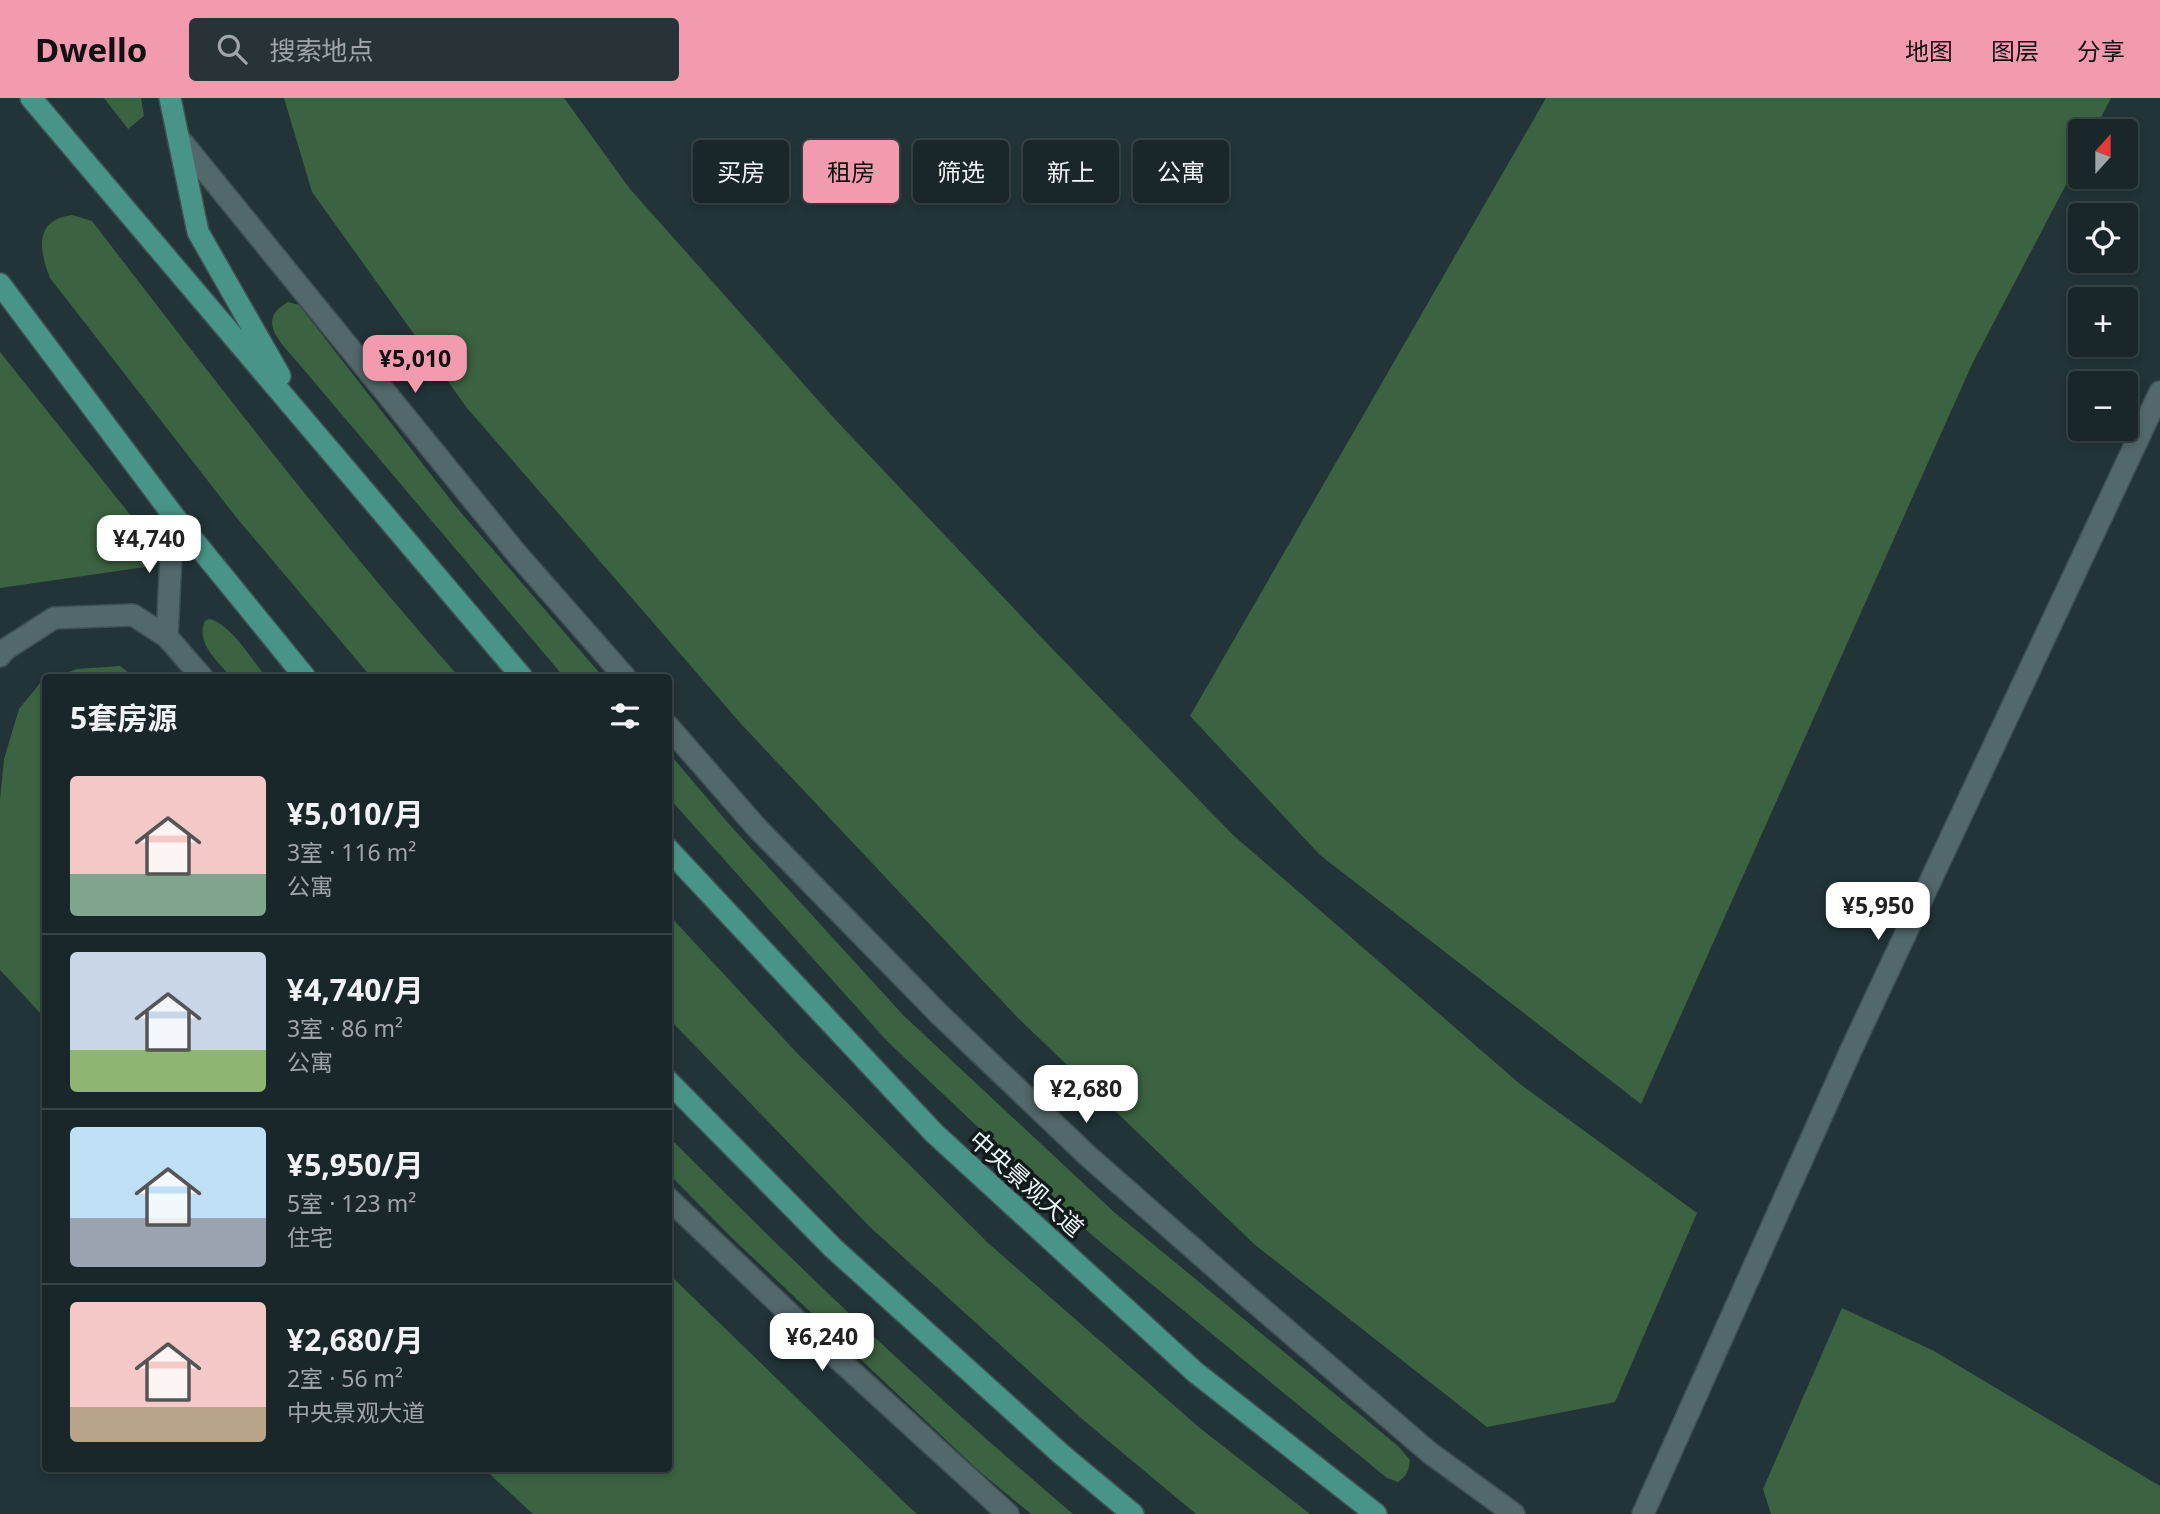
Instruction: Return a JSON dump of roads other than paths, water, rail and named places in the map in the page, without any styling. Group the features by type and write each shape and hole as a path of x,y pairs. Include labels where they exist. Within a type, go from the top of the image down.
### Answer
{"main road":[{"path":"32,98 519,674"},
{"path":"170,98 198,232 305,421"},
{"path":"0,284 173,515 303,674"},
{"name":"中央景观大道","path":"672,853 934,1133 1195,1371 1376,1514"},
{"path":"672,1085 833,1248 1061,1454 1132,1514"}],"street":[{"path":"178,137 517,554 622,674"},
{"path":"1643,1514 1851,1051 2160,392"},
{"path":"167,637 173,515"},
{"path":"0,656 6,649 54,618 133,615 167,637 199,674"},
{"path":"672,730 777,848 940,1014 1088,1156 1430,1453 1514,1514"},
{"path":"672,1202 813,1336 1009,1514"}]}
